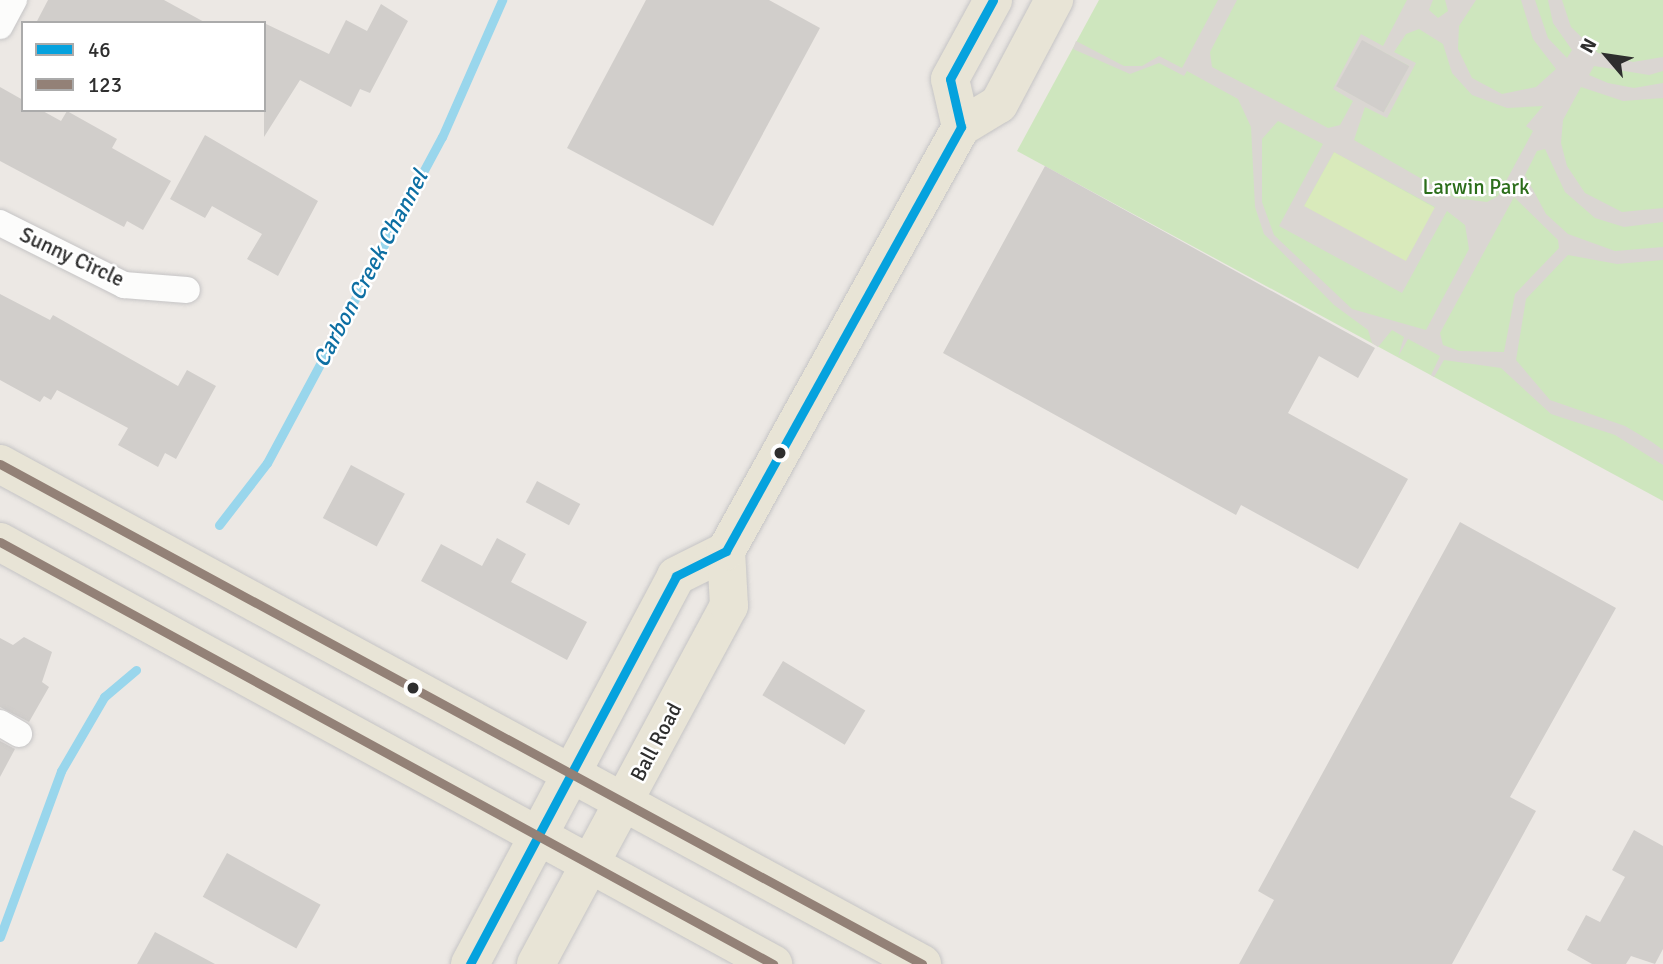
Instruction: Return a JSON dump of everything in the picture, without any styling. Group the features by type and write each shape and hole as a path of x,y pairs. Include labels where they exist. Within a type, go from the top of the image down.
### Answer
{"main road":[{"path":"961,127 950,79 993,0"},
{"path":"470,964 676,576 726,551 961,127 999,104 1054,0"},
{"path":"0,464 922,964"},
{"path":"0,542 773,964"},
{"name":"Ball Road","path":"536,964 729,606 726,551"}],"street":[{"path":"0,26 14,0"},
{"name":"Sunny Circle","path":"0,223 124,285 187,290"}],"green space":[{"name":"Larwin Park","path":"1099,0 1663,0 1663,501 1017,151"},
{"path":"1334,152 1435,208 1405,262 1304,206"}],"shaded area":[{"path":"1218,0 1237,0 1210,52 1212,67 1328,128 1340,125 1353,101 1333,89 1361,34 1383,46 1407,0 1433,0 1429,10 1438,18 1448,11 1445,0 1476,0 1459,26 1458,49 1472,78 1502,94 1536,87 1556,69 1533,39 1521,0 1535,0 1548,38 1567,58 1572,50 1553,23 1548,0 1562,0 1571,27 1598,53 1633,62 1663,57 1663,71 1649,75 1594,66 1589,75 1608,83 1634,88 1663,83 1663,98 1623,101 1581,87 1563,120 1561,143 1567,166 1585,193 1622,212 1663,208 1663,222 1624,227 1595,218 1565,192 1545,149 1537,151 1525,175 1546,214 1568,234 1615,251 1663,247 1663,260 1617,264 1568,255 1526,299 1516,360 1550,400 1625,426 1663,450 1663,465 1615,435 1551,414 1501,368 1444,360 1434,377 1431,375 1440,356 1408,339 1398,357 1404,337 1392,330 1378,347 1372,343 1368,330 1334,305 1264,234 1255,207 1251,127 1238,99 1187,71 1184,76 1159,63 1130,74 1073,49 1076,41 1124,66 1142,66 1159,56 1182,68","holes":["1419,29 1443,44 1452,73 1472,95 1507,108 1543,106 1526,126 1533,131 1498,196 1487,202 1455,198 1354,140 1365,107 1387,118 1416,63 1394,52 1406,34","1363,41 1409,66 1384,112 1338,87","1278,121 1323,144 1279,226 1402,293 1447,211 1465,225 1469,249 1426,330 1352,309 1274,235 1262,202 1262,139","1334,152 1435,207 1406,261 1304,206","1514,197 1558,240 1559,248 1515,294 1504,352 1459,351 1443,345 1440,333"]}],"building":[{"path":"48,0 164,0 202,21 37,21"},
{"path":"646,0 769,0 820,28 713,226 567,148"},
{"path":"381,4 408,21 370,93 360,89 351,107 300,80 264,137 266,24 329,54 346,20 367,31"},
{"path":"1362,40 1409,66 1384,113 1336,86"},
{"path":"0,87 21,99 21,112 45,112 61,121 69,112 117,139 112,148 171,181 143,230 127,221 124,227 0,161"},
{"path":"205,135 318,201 278,276 247,259 262,234 212,206 205,218 170,199"},
{"path":"1045,166 1375,348 1358,378 1319,356 1288,413 1408,479 1358,569 1241,505 1236,515 943,353"},
{"path":"0,294 50,320 53,315 178,386 187,370 216,386 176,459 165,453 158,467 118,445 128,428 57,390 51,400 44,396 40,402 0,380"},
{"path":"351,465 405,494 377,547 323,518"},
{"path":"537,481 580,504 569,525 526,502"},
{"path":"1460,522 1616,608 1510,797 1536,811 1452,964 1239,964 1274,900 1258,891"},
{"path":"497,538 526,554 511,582 587,622 567,660 421,581 441,544 482,566"},
{"path":"24,637 52,652 42,682 49,687 29,722 0,707 0,638 13,645"},
{"path":"783,661 865,710 845,745 762,695"},
{"path":"0,741 15,749 0,777"},
{"path":"1634,830 1663,846 1663,949 1655,964 1631,956 1626,964 1592,964 1567,950 1586,915 1600,922 1625,877 1612,870"},
{"path":"227,853 321,905 296,949 203,897"},
{"path":"155,932 215,964 137,964"}],"waterway":[{"name":"Carbon Creek Channel","path":"219,525 267,463 442,137 502,0"},
{"name":"Carbon Creek Channel","path":"0,937 61,771 104,697 136,670"}],"transit line":[{"name":"46","path":"470,964 676,576 726,551 961,127 950,79 993,0"},
{"name":"123","path":"0,464 922,964"},
{"name":"123","path":"0,542 773,964"}]}
